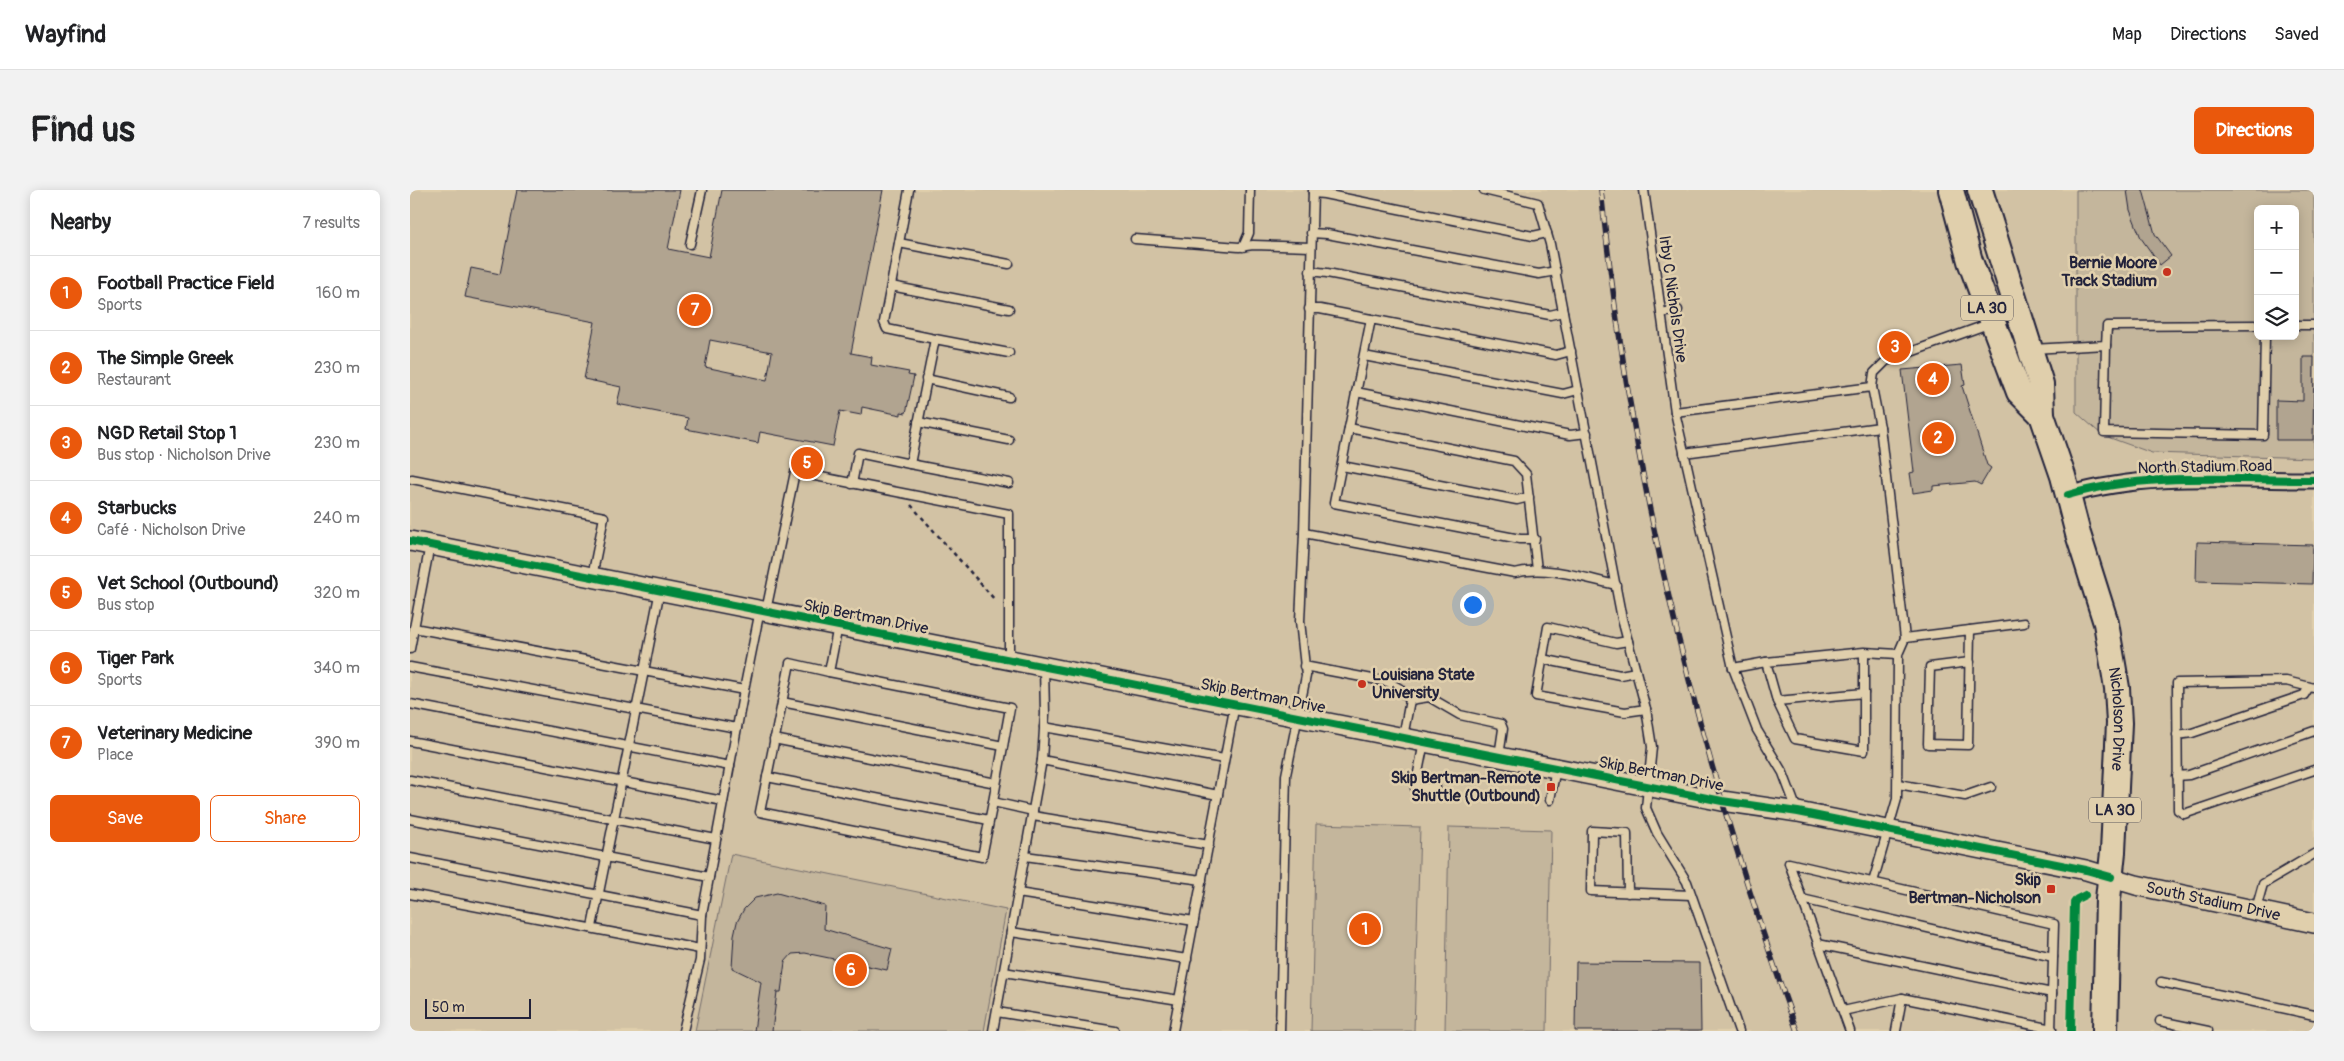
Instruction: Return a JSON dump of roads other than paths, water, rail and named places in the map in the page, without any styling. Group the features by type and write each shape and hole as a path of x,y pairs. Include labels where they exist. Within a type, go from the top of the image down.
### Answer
{"main road":[{"name":"Nicholson Drive","path":"1980,190 2004,257 2041,384 2042,416 2068,495 2078,534 2106,623 2118,688 2120,723 2106,935 2105,1031"},
{"name":"Nicholson Drive","path":"1953,198 1970,261 2019,392 2042,416"},
{"path":"1953,198 1968,215 1980,254 1985,258 2004,257"}],"street":[{"name":"North Stadium Road","path":"2068,495 2112,484 2153,479 2314,480"},
{"name":"Skip Bertman Drive","path":"410,541 1722,801 1798,812 2086,870 2111,878"},
{"name":"South Stadium Drive","path":"2111,878 2136,886 2256,909 2314,923"}],"lane":[{"path":"690,244 702,190"},
{"path":"909,190 884,322 887,329 935,340 1009,353"},
{"path":"1243,247 1250,234 1250,190"},
{"path":"1484,190 1538,203 1556,271 1616,585 1628,641 1646,709 1652,747 1650,786 1646,808 1658,833 1687,882 1739,1031"},
{"name":"Irby C Nichols Drive","path":"1644,190 1675,412 1733,668 1757,730 1783,773 1798,812"},
{"path":"1280,1031 1286,775 1306,676 1300,621 1313,192 1532,236 1547,233"},
{"path":"1311,233 1327,234 1539,274 1556,271"},
{"path":"1135,239 1243,247 1254,245 1311,247"},
{"path":"899,243 1009,264"},
{"path":"1310,271 1550,315 1563,312"},
{"path":"890,286 1009,309"},
{"path":"1309,309 1320,309 1556,355 1571,351"},
{"path":"1660,313 1678,310"},
{"path":"1371,319 1334,503 1520,539 1535,539"},
{"path":"1873,882 1897,799 1898,654 1905,638 1880,427 1872,387 1874,373 1886,361 1993,322"},
{"path":"2254,325 2107,326 2104,432 2262,435 2265,340"},
{"path":"2299,325 2314,325"},
{"path":"910,464 935,340"},
{"path":"2030,349 2106,345"},
{"path":"1364,356 1563,394 1578,390"},
{"path":"926,380 1009,397"},
{"path":"1675,412 1872,387"},
{"path":"1356,392 1570,435 1587,433"},
{"path":"918,422 1009,440"},
{"path":"1684,453 1880,427"},
{"path":"1349,428 1514,461 1526,474 1535,539 1537,570"},
{"path":"852,484 858,453 1009,483"},
{"path":"1342,466 1517,500 1529,497"},
{"path":"683,1031 700,949 702,915 744,690 795,472 1009,514 1010,660"},
{"path":"412,479 604,516 592,577"},
{"path":"1304,533 1515,573 1537,570 1616,585"},
{"path":"410,649 430,545"},
{"path":"592,927 660,590"},
{"path":"1905,638 2024,623"},
{"path":"829,672 838,626"},
{"path":"1628,641 1616,643 1548,627 1536,696 1625,712 1646,709"},
{"path":"414,628 744,690"},
{"path":"1970,630 1970,662 1968,745 1928,744 1930,667 1970,662"},
{"path":"1733,668 1766,662 1864,652 1898,654"},
{"path":"1766,662 1777,701 1795,739 1864,751 1864,652"},
{"path":"1542,659 1620,675 1636,672"},
{"path":"790,664 1010,708 982,858 760,812 782,702 790,664"},
{"path":"993,1031 1042,760 1044,666"},
{"path":"1304,666 1388,682 1399,688 1410,700"},
{"path":"410,667 737,728"},
{"path":"2177,734 2192,733 2304,695 2311,687 2286,681 2177,683 2177,734 2177,776 2178,810 2184,814 2314,770"},
{"path":"1777,701 1864,693"},
{"path":"1410,700 1429,697 1460,714 1501,724 1503,729 1499,757"},
{"path":"1403,737 1410,700"},
{"path":"782,702 1003,746"},
{"path":"410,704 730,766"},
{"path":"1173,1031 1235,704"},
{"path":"1044,727 1224,759"},
{"path":"2177,776 2190,775 2314,731"},
{"path":"774,739 996,783"},
{"path":"410,741 620,783 723,801"},
{"path":"1424,742 1415,788 1436,788"},
{"path":"1042,760 1218,795"},
{"path":"1550,800 1556,768"},
{"path":"767,777 989,820"},
{"path":"410,780 716,839"},
{"path":"1898,784 1965,796 1991,787"},
{"path":"993,802 1033,814 1209,845"},
{"path":"410,819 709,877"},
{"path":"1628,892 1628,833 1592,831 1591,891 1691,895"},
{"path":"1025,856 1202,880"},
{"path":"2256,909 2263,884 2313,856"},
{"path":"410,858 702,915"},
{"path":"1843,1011 1902,998 2052,1030 2054,924 1789,863 1850,1031"},
{"path":"1018,892 1194,921"},
{"path":"410,894 700,949"},
{"path":"1802,899 2053,957"},
{"path":"1011,932 1187,959"},
{"path":"1818,944 2052,993"},
{"path":"1004,972 1179,1000"},
{"path":"2161,982 2314,1015"},
{"path":"1896,1031 1902,998"},
{"path":"997,1012 1115,1031"},
{"path":"2160,1021 2208,1031"}],"railway":[{"path":"1601,190 1630,404 1650,511 1674,617 1700,722 1730,826 1762,929 1797,1031"}],"place":[{"name":"Bernie Moore Track Stadium","path":"2167,272"},
{"name":"Veterinary Medicine","path":"695,310"},
{"name":"NGD Retail Stop 1","path":"1895,347"},
{"name":"Starbucks","path":"1933,379"},
{"name":"The Simple Greek","path":"1938,438"},
{"name":"Vet School (Outbound)","path":"807,463"},
{"name":"Louisiana State University","path":"1362,684"},
{"name":"Skip Bertman-Remote Shuttle (Outbound)","path":"1551,787"},
{"name":"Skip Bertman-Nicholson","path":"2051,889"},
{"name":"Football Practice Field","path":"1365,929"},
{"name":"Tiger Park","path":"851,970"}]}
